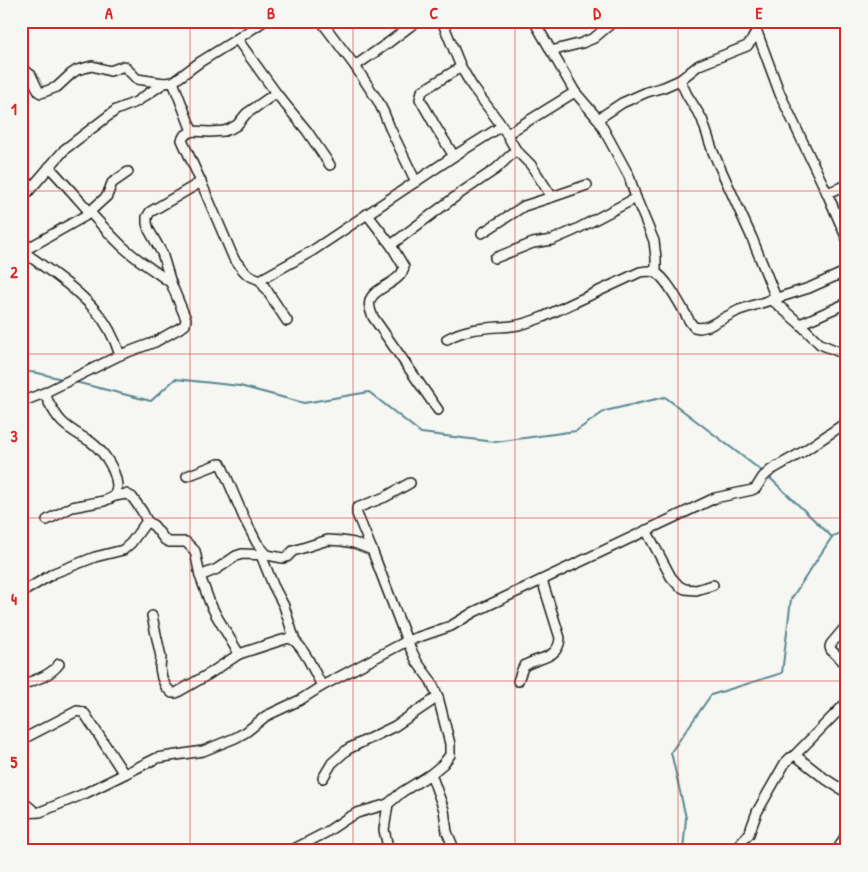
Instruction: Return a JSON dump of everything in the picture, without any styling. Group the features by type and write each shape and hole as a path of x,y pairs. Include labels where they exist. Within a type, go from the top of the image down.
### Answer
{"street":[{"path":"21,200 65,149 116,110 136,102 169,83 264,21"},
{"path":"321,21 355,66 378,101 416,182"},
{"path":"355,66 417,21"},
{"path":"442,21 461,67 472,86 516,150 531,165 552,197"},
{"path":"534,21 575,92 598,119 629,176 654,241 656,273"},
{"path":"551,51 594,38 614,21"},
{"path":"753,21 780,94 828,192 847,239"},
{"path":"598,119 622,103 680,80 699,65 746,46 752,40 756,31"},
{"path":"237,38 330,164"},
{"path":"21,68 31,75 41,93 57,87 74,71 92,66 110,70 124,66 137,78 169,83"},
{"path":"454,156 420,99 422,91 461,67"},
{"path":"680,80 702,119 713,152 752,238 773,298 820,344 847,355"},
{"path":"169,83 192,131"},
{"path":"260,280 312,251 454,156 575,92"},
{"path":"276,93 246,114 237,125 230,129 210,132 192,131 184,136 182,140 234,258 248,275 260,280 287,321"},
{"path":"391,245 458,194 496,169 516,150"},
{"path":"49,167 78,197 90,213 124,247 171,283"},
{"path":"120,355 106,324 97,312 79,294 22,250 90,213 107,196 112,183 128,172"},
{"path":"21,402 44,393 120,355 155,342 185,325 186,319 171,283 162,253 149,230 147,217 150,212 201,182"},
{"path":"482,233 524,206 587,185"},
{"path":"828,192 847,185"},
{"path":"495,258 533,243 552,240 636,198"},
{"path":"367,214 391,245 404,267 402,274 371,297 370,312 438,410"},
{"path":"447,339 470,330 515,326 529,322 640,272 649,271 663,278 690,322 694,327 700,328 709,326 739,310 809,288 847,271"},
{"path":"800,324 847,304"},
{"path":"44,393 55,414 63,423 92,443 108,460 117,485 115,496"},
{"path":"21,813 45,810 78,797 157,758 203,751 235,738 266,716 300,700 322,686 407,641 450,626 474,612 715,498 756,488 771,470 801,453 847,422"},
{"path":"187,476 222,464 244,518 264,555 273,585 284,606 295,641 308,659 322,686"},
{"path":"290,851 357,813 388,804 448,760 450,744 438,697 431,681 417,662 407,641 357,514 357,508 410,483"},
{"path":"47,520 72,506 104,501 126,494 132,496 147,521 154,526 167,542 184,541 195,551 205,592 239,654"},
{"path":"21,593 54,573 95,557 123,550 147,521"},
{"path":"646,530 671,577 679,586 685,589 696,590 713,585"},
{"path":"200,576 217,569 242,554 283,558 293,551 328,540 354,543 372,550"},
{"path":"518,681 524,666 552,654 560,643 542,580"},
{"path":"152,616 161,657 160,668 162,678 166,687 172,693 188,687 239,654 290,638 295,641"},
{"path":"847,625 830,647 847,664"},
{"path":"21,685 49,674 59,664"},
{"path":"323,778 332,763 348,750 395,726 438,697"},
{"path":"738,851 742,842 749,834 757,812 785,763 847,702"},
{"path":"21,740 77,711 82,712 124,774"},
{"path":"795,755 847,793"},
{"path":"431,774 443,805 447,832 455,851"},
{"path":"21,800 34,812"},
{"path":"388,804 384,830 389,851"},
{"path":"837,851 847,833"}],"waterway":[{"path":"21,371 62,379"},
{"path":"75,382 151,401 175,379 240,386 304,403 369,392 421,433 495,442 576,431 605,411 665,397 763,472"},
{"path":"769,477 832,537"},
{"path":"683,851 686,818 671,752 711,695 782,673 791,599 832,537 847,529"}]}
